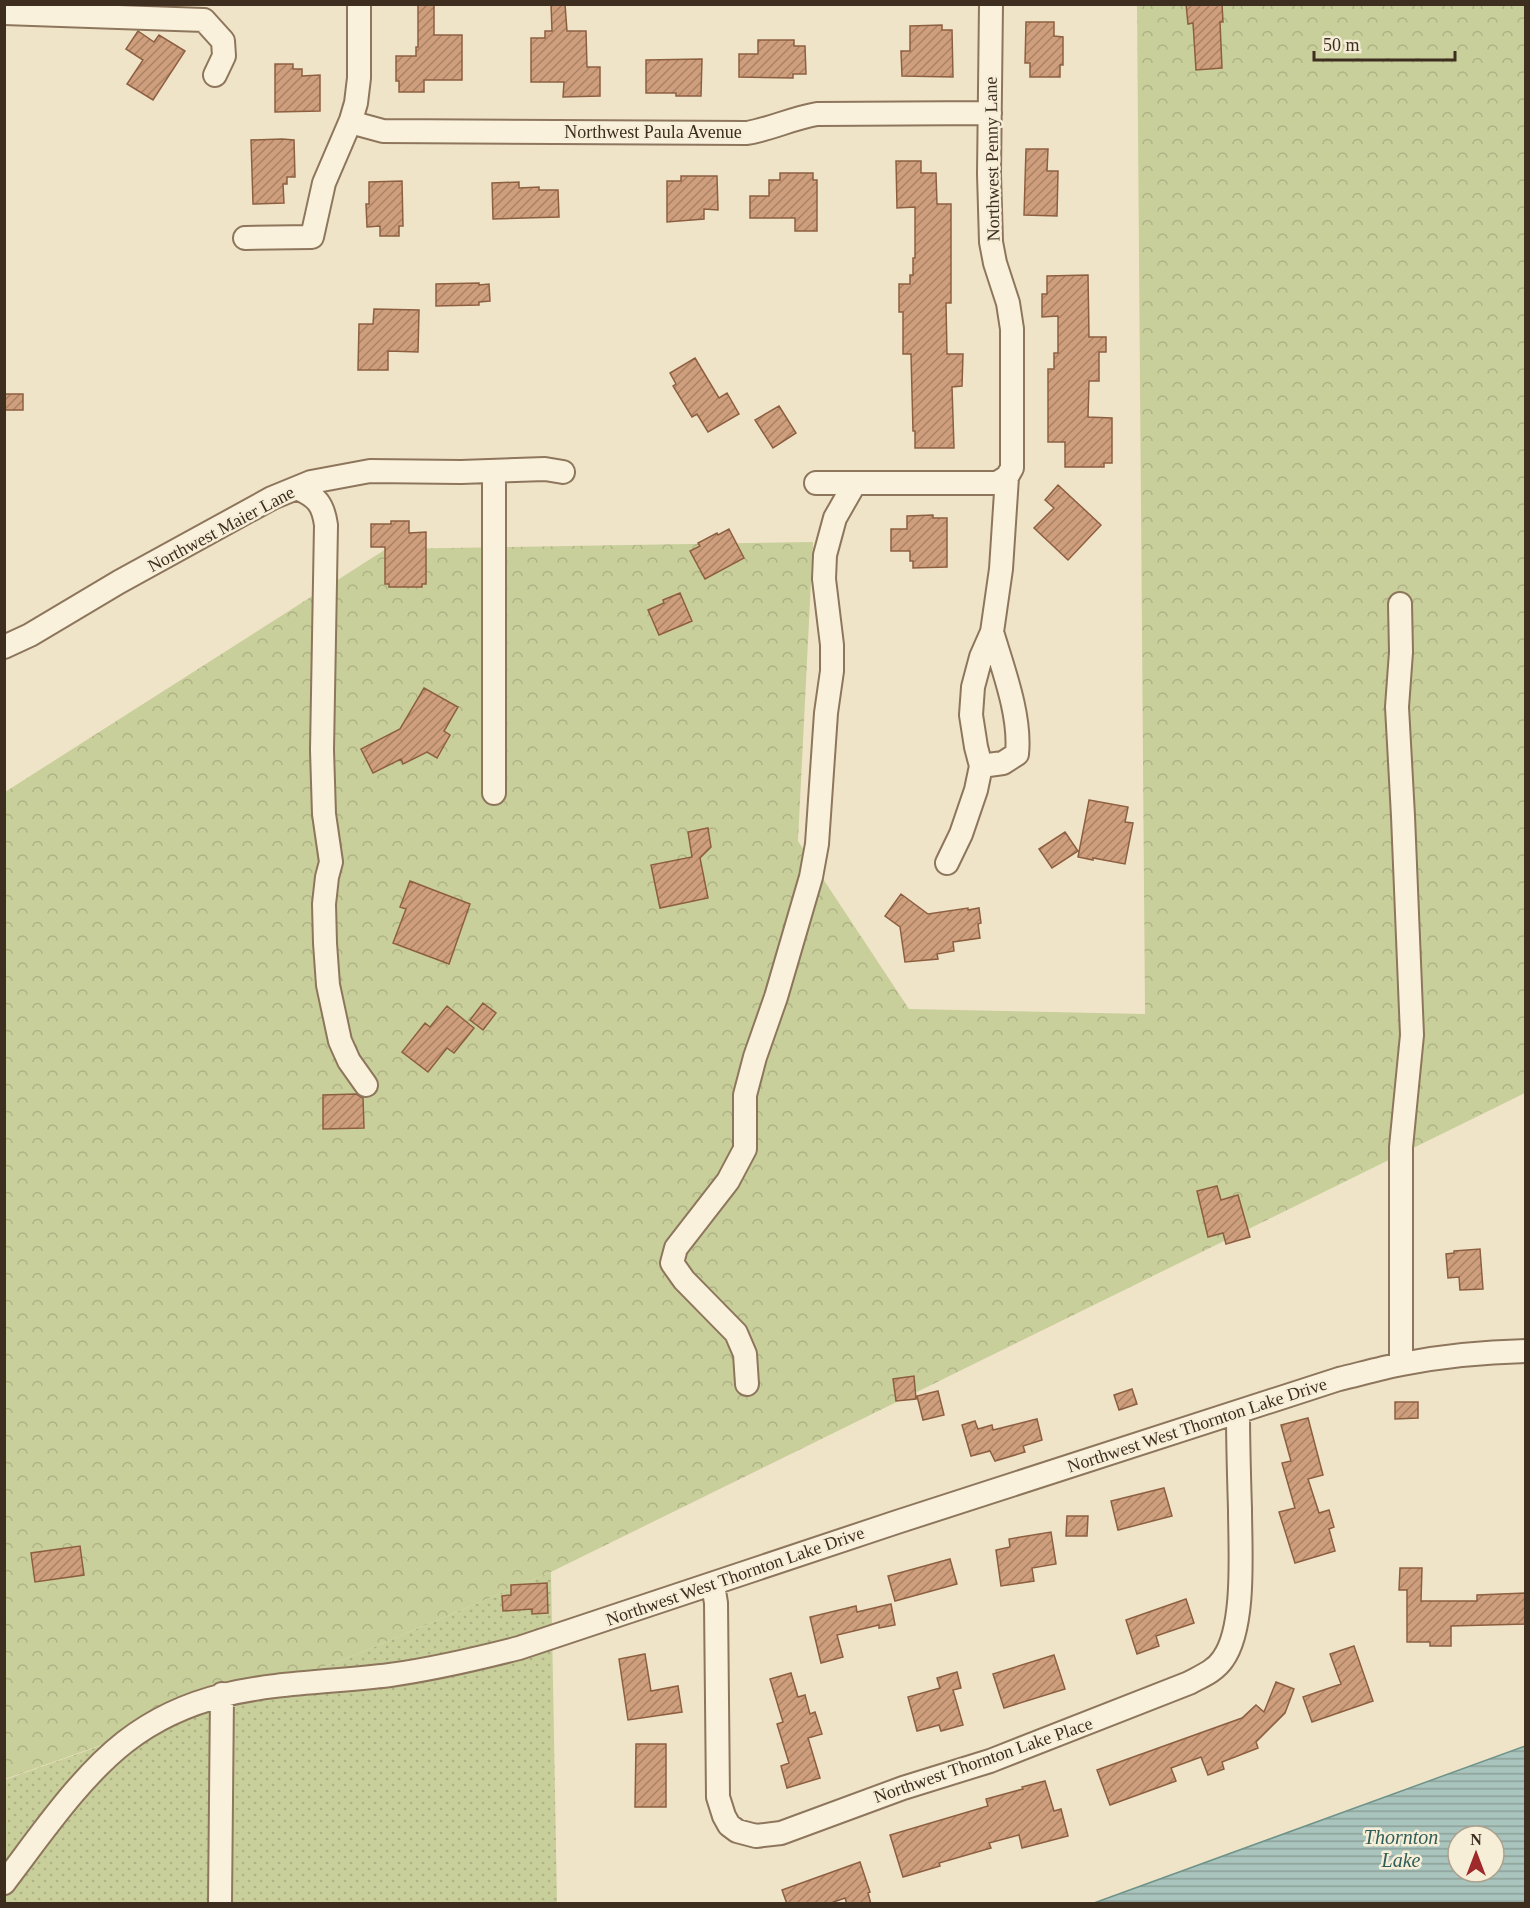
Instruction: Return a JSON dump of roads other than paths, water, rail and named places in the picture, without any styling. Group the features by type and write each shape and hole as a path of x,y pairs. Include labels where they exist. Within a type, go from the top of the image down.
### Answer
{"street":[{"path":"245,238 312,237 324,183 356,103 359,78 358,4"},
{"name":"Northwest Penny Lane","path":"991,4 991,242 1008,303 1012,329 1013,462 1007,477 1001,570 992,632"},
{"path":"4,14 204,20 223,40 224,56 215,75"},
{"name":"Northwest Paula Avenue","path":"351,120 383,131 747,133 761,131 801,116 817,114 990,113"},
{"name":"Northwest Maier Lane","path":"4,647 30,635 119,582 272,498 330,477 370,471 460,472 545,469 563,471"},
{"path":"494,471 495,794"},
{"path":"816,483 997,483 1007,477"},
{"path":"747,1384 745,1354 736,1333 684,1280 672,1263 675,1248 728,1181 746,1149 748,1086 811,877 817,844 825,713 832,671 832,645 824,579 825,555 835,518 855,483"},
{"path":"297,488 314,497 321,505 326,525 322,750 324,814 332,862 327,877 324,904 328,985 340,1041 349,1061 366,1085"},
{"path":"1400,603 1401,652 1397,707 1412,1035 1401,1147 1401,1364"},
{"path":"947,863 961,834 976,790 981,766 971,715 974,687 981,657 992,632"},
{"path":"981,766 1003,763 1017,754 1019,737 992,632"},
{"name":"Northwest West Thornton Lake Drive","path":"4,1882 97,1766 118,1748 178,1709 222,1694 266,1687 392,1675 464,1662 519,1648 897,1522 1339,1379 1401,1364 1447,1357 1526,1351"},
{"name":"Northwest Thornton Lake Place","path":"713,1585 716,1603 718,1797 729,1825 737,1831 756,1836 781,1833 884,1795 990,1761 1189,1683 1216,1667 1223,1659 1234,1637 1238,1614 1240,1548 1238,1412"},
{"path":"220,1904 222,1694"}],"water":[{"name":"Thornton Lake","path":"1525,1746 1525,1903 1094,1903"}]}
